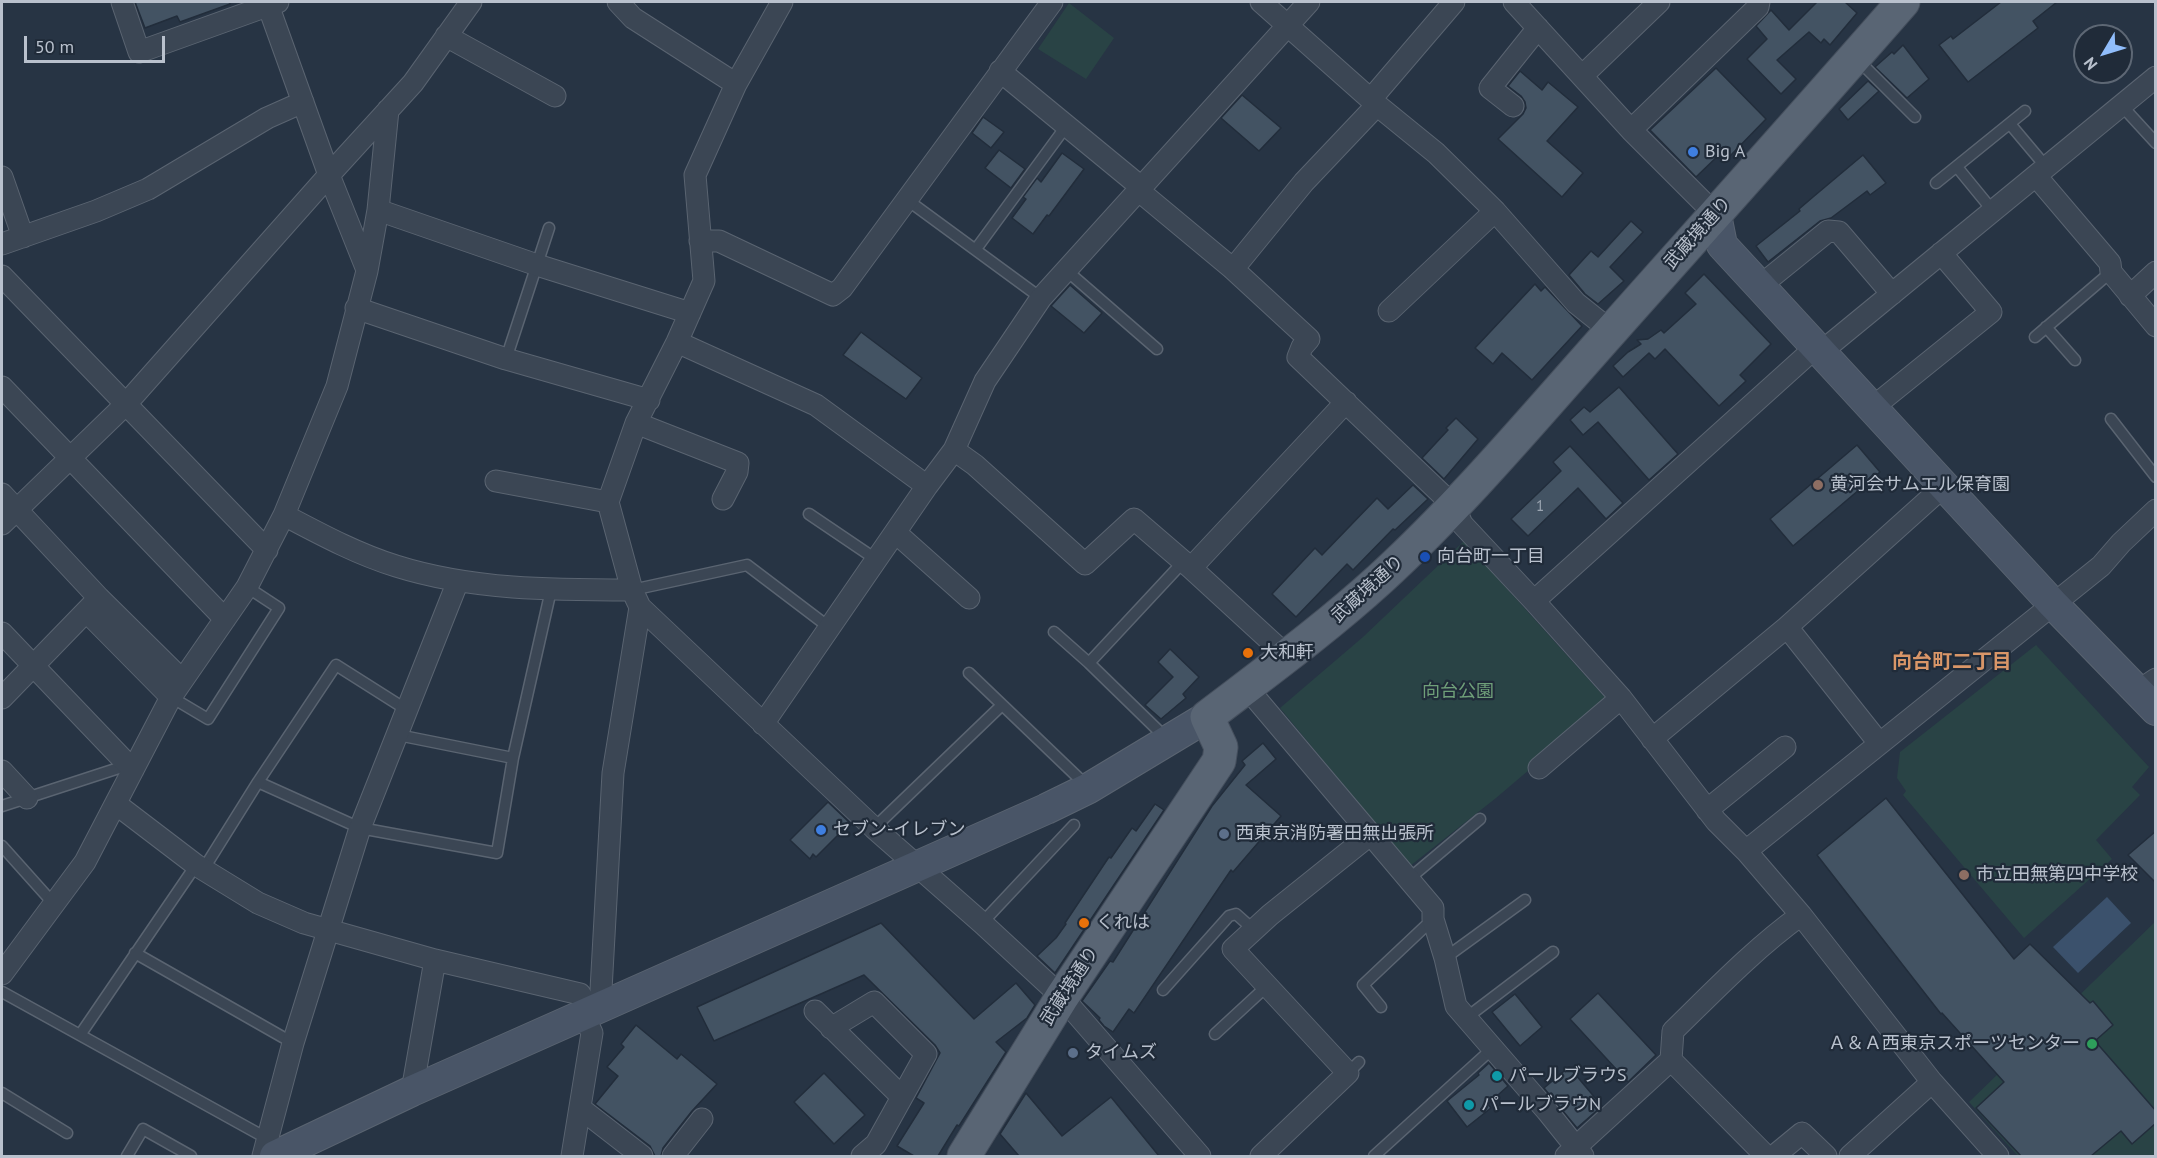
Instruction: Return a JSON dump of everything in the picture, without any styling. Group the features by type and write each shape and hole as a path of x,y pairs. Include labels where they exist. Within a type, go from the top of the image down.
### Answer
{"main road":[{"name":"武蔵境通り","path":"964,1156 1062,998 1219,761 1221,747 1207,717 1288,657 1374,585 1454,506 1903,2"}],"street":[{"path":"122,2 139,52 273,3 303,102 367,271"},
{"path":"2,524 126,404 413,83 471,2"},
{"path":"618,2 633,18 736,84"},
{"path":"572,1156 596,1006 613,773 636,599 608,502 636,423 677,342 704,281 695,175 736,84 782,2"},
{"path":"700,241 719,240 833,295 842,288 1053,2"},
{"path":"1261,2 1374,102 1436,153 1495,211 1576,303 1611,331"},
{"path":"763,724 954,450 985,381 1041,298 1309,2"},
{"path":"1233,269 1304,182 1374,102 1454,2"},
{"path":"1514,2 1630,130 1716,214 1722,245 1818,350 2053,604 2150,694"},
{"path":"1582,76 1659,2"},
{"path":"1630,130 1758,8 1759,2"},
{"path":"1513,106 1490,88 1538,28"},
{"path":"446,36 555,96"},
{"path":"1000,71 1140,188 1309,339 1302,347 1298,357 1454,506 1462,524 1622,698 1707,810 1801,915 1932,1082 1998,1156"},
{"path":"1534,600 1818,350 1892,294 2156,77"},
{"path":"2,244 96,211 148,189 267,118 303,102"},
{"path":"2,974 85,862 116,804 130,767 176,689 247,587 284,515 338,386 367,271 378,210 388,110"},
{"path":"2041,172 2109,263 2111,272 2156,326"},
{"path":"2,177 23,237"},
{"path":"378,210 537,265 690,313"},
{"path":"1389,311 1495,211"},
{"path":"1760,286 1828,231 1839,232 1892,294"},
{"path":"1872,408 1991,312 1941,253"},
{"path":"2130,296 2156,272"},
{"path":"2,276 267,550"},
{"path":"356,308 506,359 649,400"},
{"path":"677,342 816,405 927,486"},
{"path":"2,387 225,619"},
{"path":"1188,565 1346,402"},
{"path":"636,423 738,464 723,499"},
{"path":"954,450 975,465 1085,564 1134,519 1288,657"},
{"path":"496,481 608,502"},
{"path":"1653,739 1787,627 1944,486"},
{"path":"2,494 93,605 176,689"},
{"path":"1746,851 2101,566 2121,543 2156,510"},
{"path":"284,515 334,541 377,559 458,581 636,599 763,724 874,828 982,923 1062,998 1200,1156"},
{"path":"896,532 969,598"},
{"path":"268,1151 292,1043 360,828 458,581"},
{"path":"2,698 93,605"},
{"path":"1787,627 1879,743"},
{"path":"2,633 130,767"},
{"path":"1247,688 1410,878 1433,908 1433,920 1456,1006 1493,1048 1575,1154 1671,1060 1673,1031 1779,931 1801,915"},
{"path":"1539,768 1622,698"},
{"path":"268,1151 411,1091 596,1006 918,867 1089,788 1169,742 1207,717"},
{"path":"1707,810 1785,747"},
{"path":"2,771 27,798"},
{"path":"116,804 199,868 258,903 304,922 435,960 580,994 596,1006"},
{"path":"1261,1156 1353,1067 1267,986 1233,949 1371,834"},
{"path":"411,1091 435,960"},
{"path":"831,1028 874,1002 926,1054 875,1152"},
{"path":"815,1011 902,1097"},
{"path":"1671,1060 1766,1156"},
{"path":"1850,1156 1932,1082"},
{"path":"580,1108 642,1156"},
{"path":"673,1156 702,1119"},
{"path":"1774,1156 1802,1133 1826,1156"}],"lane":[{"path":"1855,56 1915,117"},
{"path":"2122,106 2156,143"},
{"path":"1936,183 2025,111"},
{"path":"2010,123 2041,172"},
{"path":"976,249 1067,125"},
{"path":"1957,167 1994,211"},
{"path":"906,199 1041,298"},
{"path":"506,359 549,228"},
{"path":"1066,270 1157,349"},
{"path":"2035,336 2111,272"},
{"path":"2046,327 2075,360"},
{"path":"2111,419 2156,477"},
{"path":"809,514 877,560"},
{"path":"636,599 747,565 830,628"},
{"path":"1089,663 1188,565"},
{"path":"176,689 208,718 279,608 247,587"},
{"path":"258,782 360,828 496,853 513,759 551,590"},
{"path":"1054,632 1169,742"},
{"path":"80,1035 135,953 199,868 336,665 407,710"},
{"path":"969,673 1089,788"},
{"path":"874,828 1002,705"},
{"path":"398,735 513,759"},
{"path":"2,806 130,767"},
{"path":"1410,878 1480,819"},
{"path":"982,923 1074,825"},
{"path":"2,846 53,903"},
{"path":"1445,958 1525,900"},
{"path":"1163,990 1229,916 1236,914 1241,916 1254,930"},
{"path":"1381,1007 1363,985 1433,920"},
{"path":"1466,1018 1553,952"},
{"path":"135,953 292,1043"},
{"path":"1215,1034 1267,986"},
{"path":"2,992 80,1035 268,1151"},
{"path":"1374,1156 1493,1048"},
{"path":"2,1093 67,1133"},
{"path":"127,1156 143,1129 191,1156"}],"green space":[{"path":"1069,3 1114,38 1086,79 1038,49"},
{"name":"向台公園","path":"1464,541 1609,702 1496,798 1410,866 1280,708 1363,637"},
{"path":"2036,645 2149,767 2132,787 2140,795 2096,840 2112,859 2024,938 1903,795 1906,791 1897,778 1900,752"},
{"name":"Ａ＆Ａ西東京スポーツセンター","path":"2155,922 2155,1156 2018,1156 1969,1102"}],"water":[{"path":"2107,897 2131,923 2078,973 2053,947"}],"building":[{"path":"135,2 230,2 230,4 180,22 177,16 145,28"},
{"path":"1817,2 1845,2 1857,13 1830,45 1824,39 1821,43 1809,32 1777,60 1796,79 1781,94 1747,59 1767,39 1756,26 1771,10 1789,30"},
{"path":"2001,2 2057,2 2033,21 2038,28 1968,82 1939,45 1951,36 1953,39"},
{"path":"1903,45 1929,79 1907,98 1875,67"},
{"path":"1716,68 1766,119 1730,156 1724,150 1696,177 1650,130"},
{"path":"1520,71 1542,90 1548,82 1578,107 1547,141 1583,173 1562,197 1498,139 1526,108 1521,96 1508,86"},
{"path":"1868,81 1879,91 1848,120 1839,109"},
{"path":"1242,95 1281,128 1259,151 1221,118"},
{"path":"983,117 1004,132 991,148 972,133"},
{"path":"999,150 1025,169 1011,188 985,168"},
{"path":"1062,153 1084,169 1033,234 1012,218 1026,199 1023,197 1037,178 1041,182"},
{"path":"1863,155 1886,183 1870,195 1867,191 1831,218 1820,221 1768,262 1756,246 1800,211 1799,209"},
{"path":"1631,221 1643,232 1610,267 1624,281 1598,304 1585,294 1569,275 1591,251 1598,257"},
{"path":"1704,274 1771,344 1740,375 1746,381 1719,406 1665,349 1655,359 1649,353 1623,377 1613,366 1641,344 1637,340 1648,339 1661,330 1664,333 1696,304 1685,293"},
{"path":"1535,284 1541,291 1545,287 1582,326 1532,380 1502,353 1493,364 1475,348"},
{"path":"1070,285 1102,313 1084,333 1051,306"},
{"path":"861,332 922,378 906,399 843,355"},
{"path":"1619,387 1678,454 1649,480 1598,422 1583,435 1570,420 1584,407 1590,412"},
{"path":"1456,418 1478,439 1444,479 1422,458"},
{"path":"1857,445 1880,472 1793,546 1770,519"},
{"path":"1570,446 1623,503 1606,519 1578,488 1528,536 1511,519 1561,471 1553,462"},
{"path":"1413,485 1428,499 1395,530 1393,529 1353,570 1347,564 1296,617 1272,594 1315,548 1322,555 1377,498 1388,509"},
{"path":"1170,649 1199,677 1183,694 1186,698 1161,719 1145,705 1173,677 1158,662"},
{"path":"1263,743 1276,759 1246,785 1281,816 1233,872 1231,870 1134,1013 1129,1009 1113,1032 1104,1026 1100,1018 1082,1001 1110,961 1113,962 1212,806 1245,765 1242,761"},
{"path":"1886,798 2014,959 2030,944 2090,1003 2093,1001 2113,1025 2095,1041 2156,1111 2156,1123 2132,1144 2121,1131 2091,1156 2021,1156 1976,1108 2004,1082 1941,1014 1817,855"},
{"name":"セブン-イレブン","path":"828,802 850,823 816,857 813,854 810,859 790,840"},
{"path":"1155,804 1164,810 1055,973 1037,956 1056,938 1109,857 1111,858 1132,828 1136,831"},
{"path":"2156,831 2156,883 2128,855"},
{"path":"881,923 974,1019 1016,983 1035,1005 1027,1018 996,1042 1006,1052 938,1156 914,1156 897,1146 924,1103 916,1098 940,1053 935,1045 864,975 714,1041 697,1007"},
{"path":"1598,993 1656,1055 1628,1082 1570,1019"},
{"path":"1515,994 1542,1027 1520,1046 1492,1012"},
{"path":"636,1025 677,1059 681,1054 717,1084 663,1148 661,1156 655,1156 650,1146 595,1104 618,1076 607,1067 624,1047 621,1044"},
{"path":"1489,1063 1508,1086 1488,1104 1491,1108 1467,1127 1447,1101 1479,1075 1478,1073"},
{"path":"1569,1067 1602,1106 1577,1128 1544,1088"},
{"path":"824,1073 865,1115 834,1144 794,1102"},
{"path":"1026,1093 1062,1136 1111,1097 1159,1156 1019,1156 1000,1134"}],"place":[{"name":"Big A","path":"1693,152"},
{"name":"黄河会サムエル保育園","path":"1818,485"},
{"name":"向台町一丁目","path":"1425,557"},
{"name":"大和軒","path":"1248,653"},
{"name":"セブン-イレブン","path":"821,830"},
{"name":"西東京消防署田無出張所","path":"1224,834"},
{"name":"市立田無第四中学校","path":"1964,875"},
{"name":"くれは","path":"1084,923"},
{"name":"Ａ＆Ａ西東京スポーツセンター","path":"2092,1044"},
{"name":"タイムズ","path":"1073,1053"},
{"name":"パールブラウS","path":"1497,1076"},
{"name":"パールブラウN","path":"1469,1105"}],"district":[{"name":"向台町二丁目","path":"1952,662"}]}
